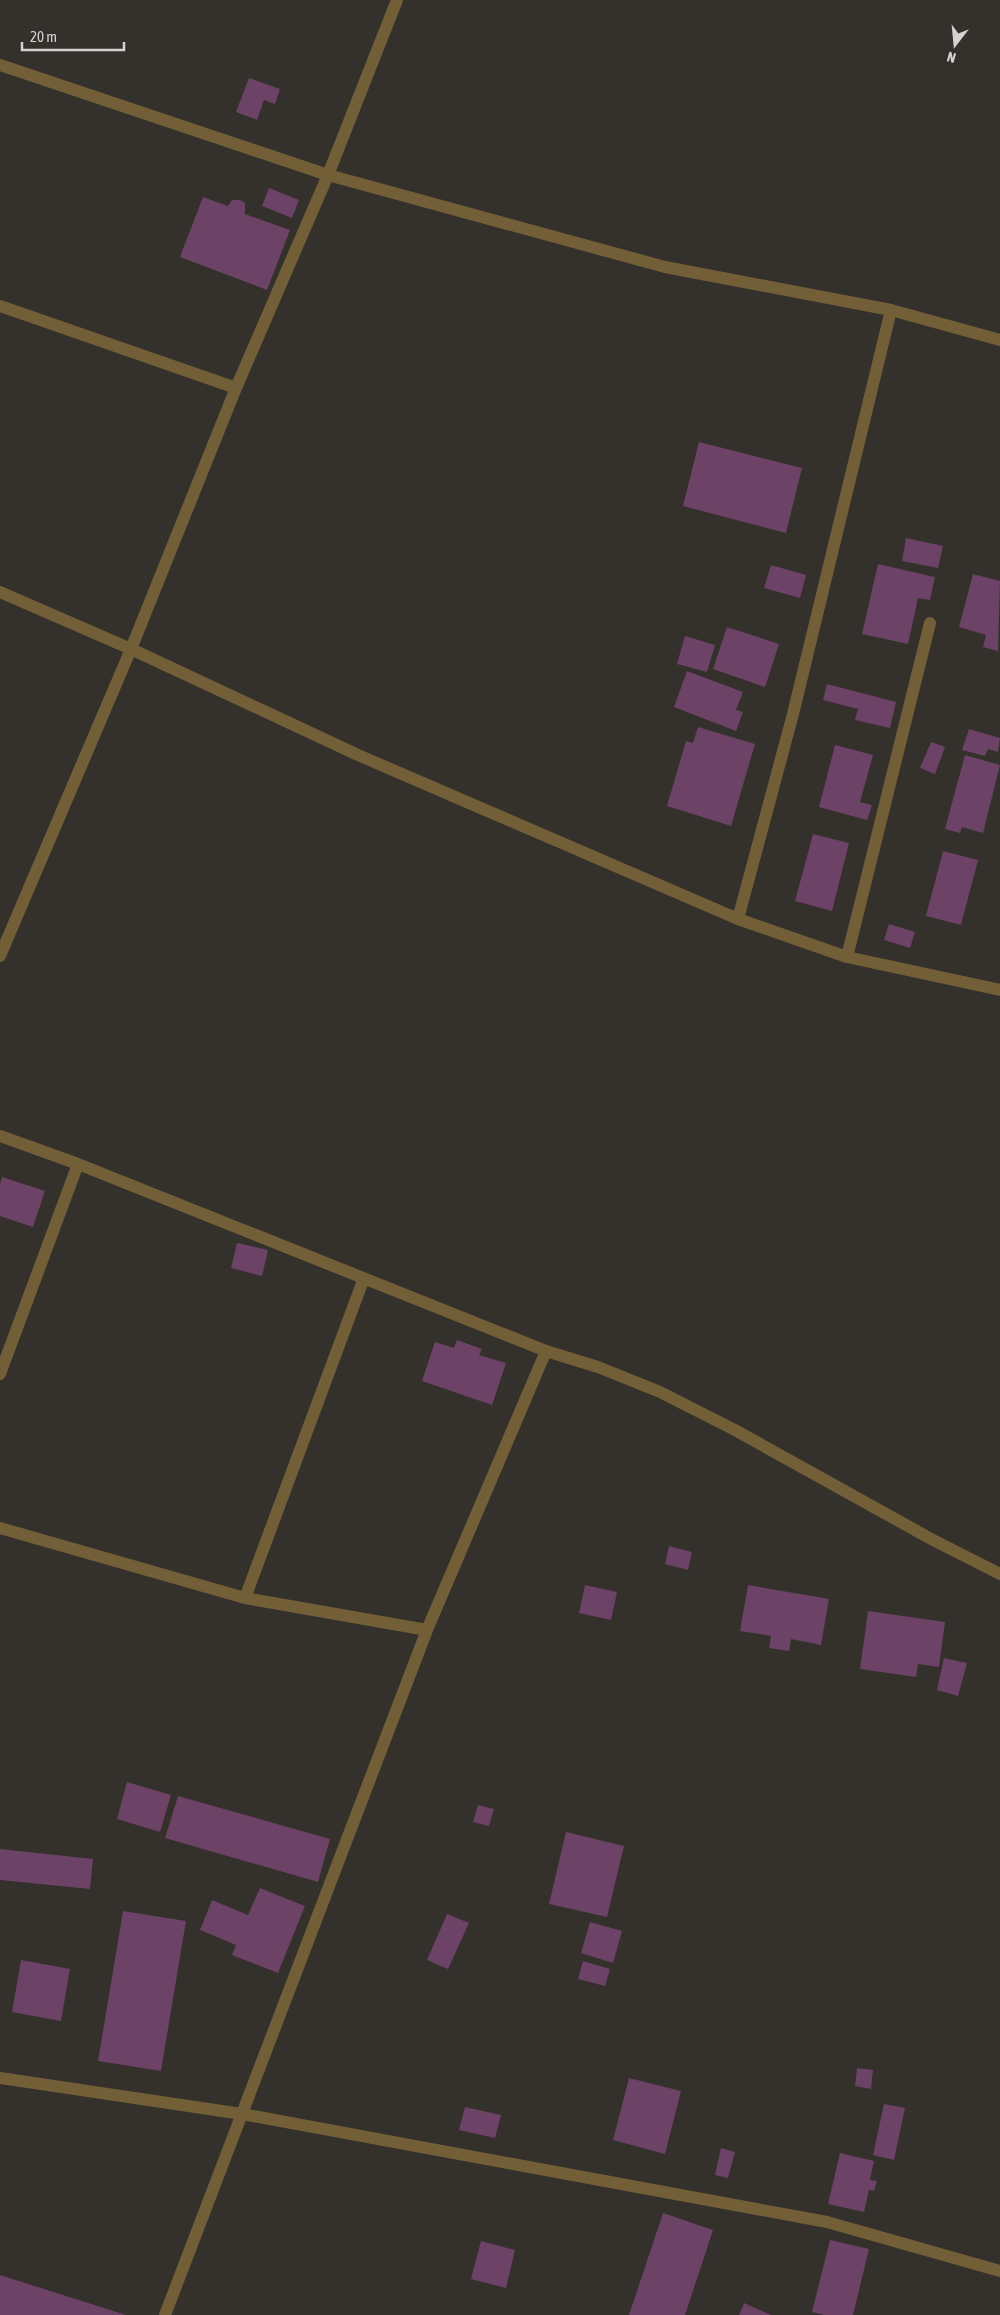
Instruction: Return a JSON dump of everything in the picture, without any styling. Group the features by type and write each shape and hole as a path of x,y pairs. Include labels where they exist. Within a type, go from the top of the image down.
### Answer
{"street":[{"path":"0,956 131,649 236,388 328,175 397,0"},
{"path":"0,65 328,175 665,266 891,310 1000,340"},
{"path":"0,306 236,388"},
{"path":"738,919 793,714 891,310"},
{"path":"0,592 131,649 358,755 738,919 847,957 1000,990"},
{"path":"847,957 930,623"},
{"path":"0,1136 78,1164 546,1351 598,1367 660,1392 733,1429 933,1540 1000,1574"},
{"path":"0,1374 78,1164"},
{"path":"245,1598 364,1278"},
{"path":"165,2315 427,1630 546,1351"},
{"path":"0,1528 245,1598 427,1630"},
{"path":"0,2078 242,2114 826,2222 1000,2271"}],"building":[{"path":"249,78 280,89 275,104 264,100 257,120 236,112"},
{"path":"269,188 299,200 292,218 262,206"},
{"path":"203,197 228,206 232,200 240,200 245,203 245,214 290,230 267,290 180,257"},
{"path":"699,442 802,468 786,533 683,506"},
{"path":"906,538 943,546 938,568 902,561"},
{"path":"878,564 935,577 930,600 918,598 908,644 862,634"},
{"path":"771,565 806,575 800,598 764,588"},
{"path":"973,574 1000,581 998,651 983,647 986,635 959,627"},
{"path":"727,627 779,644 765,687 713,669"},
{"path":"685,636 715,645 707,672 677,664"},
{"path":"687,671 743,692 736,710 743,712 736,731 674,707"},
{"path":"827,684 896,702 890,728 855,720 858,709 823,700"},
{"path":"698,727 755,744 731,826 667,806 686,741 693,743"},
{"path":"969,729 1000,738 998,752 988,749 985,756 962,750"},
{"path":"931,742 945,747 935,774 920,768"},
{"path":"835,745 873,755 860,802 872,805 867,820 819,807"},
{"path":"965,755 1000,765 983,833 962,827 960,833 945,829"},
{"path":"813,834 849,843 832,911 795,901"},
{"path":"943,851 978,860 961,925 926,916"},
{"path":"889,924 915,932 910,948 884,940"},
{"path":"2,1177 45,1191 33,1227 0,1216 0,1184"},
{"path":"237,1243 268,1250 262,1276 231,1268"},
{"path":"457,1340 482,1349 479,1355 506,1363 492,1405 422,1381 435,1342 454,1348"},
{"path":"669,1546 692,1552 688,1570 665,1564"},
{"path":"585,1585 617,1592 611,1620 579,1613"},
{"path":"748,1585 829,1599 821,1645 791,1639 789,1651 769,1648 771,1636 740,1631"},
{"path":"868,1611 945,1622 939,1667 918,1664 916,1677 860,1669"},
{"path":"944,1658 967,1663 958,1696 937,1690"},
{"path":"127,1782 171,1795 160,1832 117,1819"},
{"path":"178,1796 330,1839 318,1882 165,1838"},
{"path":"478,1805 494,1809 489,1826 473,1822"},
{"path":"566,1832 624,1846 607,1917 549,1904"},
{"path":"0,1849 93,1859 90,1889 0,1880"},
{"path":"260,1888 305,1906 278,1973 232,1955 236,1945 200,1930 212,1900 248,1915"},
{"path":"123,1911 186,1921 161,2071 98,2061"},
{"path":"447,1914 469,1923 448,1969 427,1960"},
{"path":"590,1922 622,1931 613,1963 581,1953"},
{"path":"21,1960 70,1969 61,2021 12,2012"},
{"path":"583,1961 610,1969 605,1986 578,1979"},
{"path":"857,2068 873,2070 871,2089 855,2086"},
{"path":"629,2078 681,2091 665,2154 613,2140"},
{"path":"884,2104 905,2108 894,2160 873,2155"},
{"path":"465,2107 501,2115 495,2138 459,2130"},
{"path":"721,2148 735,2152 728,2178 715,2175"},
{"path":"840,2153 874,2161 870,2180 877,2181 874,2191 869,2190 864,2212 828,2204"},
{"path":"663,2213 713,2230 685,2315 629,2315"},
{"path":"830,2240 869,2249 853,2315 825,2315 812,2312"},
{"path":"481,2241 515,2250 506,2288 471,2279"},
{"path":"0,2275 126,2315 0,2315"},
{"path":"744,2303 771,2315 739,2315"}]}
